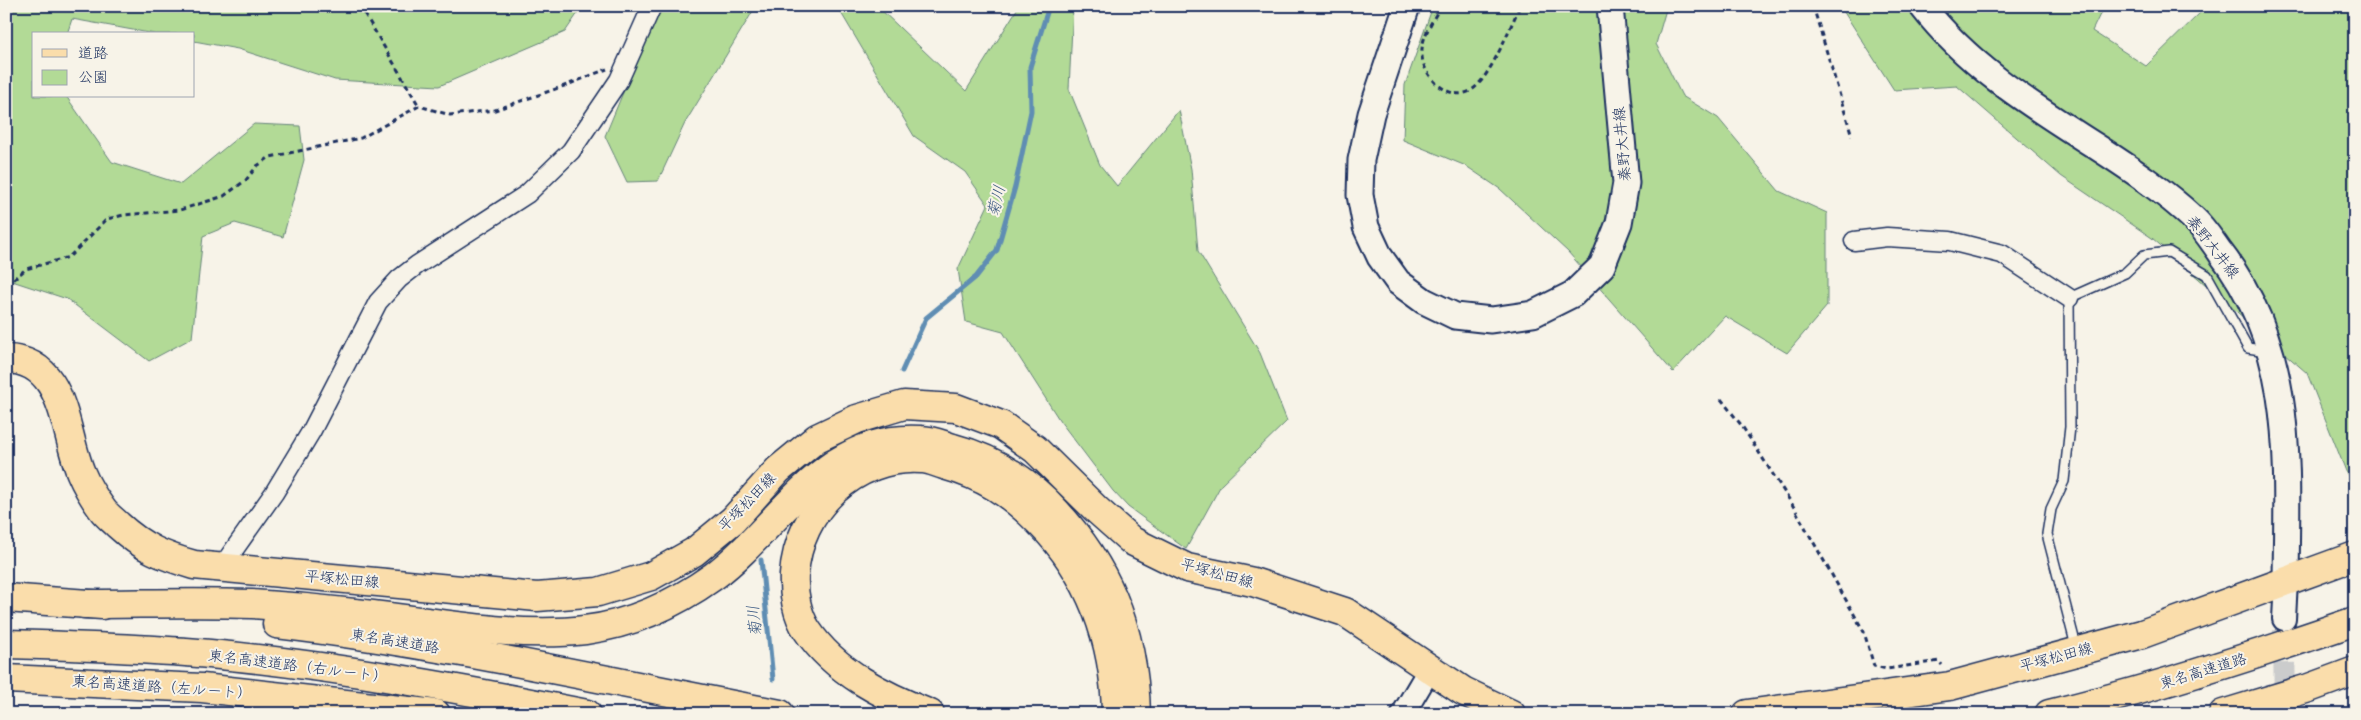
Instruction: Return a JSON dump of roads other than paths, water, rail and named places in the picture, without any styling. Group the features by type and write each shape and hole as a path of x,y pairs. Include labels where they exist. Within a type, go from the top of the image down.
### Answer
{"main road":[{"name":"秦野大井線","path":"1407,6 1371,114 1361,160 1360,195 1366,227 1380,257 1398,282 1424,301 1455,316 1492,320 1533,314 1573,294 1602,266 1619,223 1626,183 1610,6"},
{"name":"秦野大井線","path":"1922,6 1939,28 1981,69 2040,111 2150,182 2196,220 2233,268 2260,318 2278,376 2286,456 2286,581"},
{"name":"平塚松田線","path":"6,359 16,359 36,366 50,380 65,417 81,473 103,511 134,540 159,555 194,565 221,568 537,596 598,592 651,576 694,552 733,520 778,470 817,438 857,419 904,405 956,408 1001,426 1035,449 1132,541 1187,568 1254,582 1345,612 1463,691 1511,714"},
{"path":"85,604 252,604 391,616 496,629 584,630 632,620 684,596 715,575 810,483 840,459 882,442 922,440 979,455 1027,482 1069,525 1098,566 1113,596 1132,666 1126,709"},
{"path":"930,714 883,694 860,680 829,655 806,629 793,593 795,556 807,523 825,498 852,476 888,462 922,459 971,472 1016,499 1056,538 1081,576 1096,605 1126,709"},
{"name":"平塚松田線","path":"1747,714 1950,686 2142,634 2355,556"},
{"name":"東名高速道路","path":"6,598 85,604 324,630 514,661 780,714"},
{"name":"東名高速道路","path":"2049,714 2119,697 2231,663 2355,621"},
{"name":"東名高速道路（右ルート）","path":"6,644 210,654 377,676 587,714"},
{"path":"2223,714 2309,688 2355,671"},
{"name":"東名高速道路（左ルート）","path":"6,679 202,688 436,714"},
{"path":"33,679 117,694 211,703 284,714"}],"street":[{"path":"221,568 274,493 312,430 378,302 399,279 417,265 505,210 544,179 571,151 587,130 625,67 652,6"},
{"path":"1854,241 1887,237 1950,241 2002,254 2069,298"},
{"path":"2284,619 2286,581"},
{"path":"1403,714 1429,670"}],"lane":[{"path":"2077,651 2047,534 2051,509 2064,480 2070,427 2069,298 2125,273 2144,255 2169,252 2207,275 2248,348 2272,352"}],"waterway":[{"name":"菊川","path":"902,371 926,318 976,277 997,250 1015,187 1031,111 1030,67 1049,6"},
{"name":"菊川","path":"761,560 773,679"}],"tunnel":[{"path":"2284,630 2285,714"}]}
